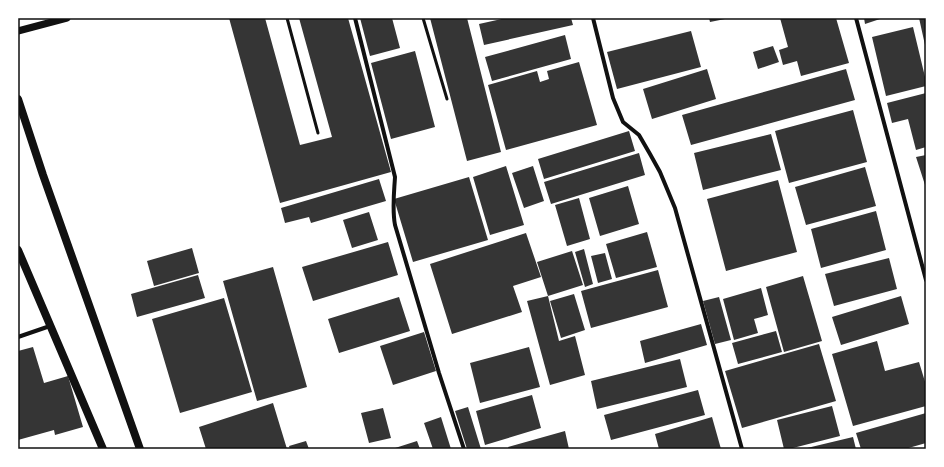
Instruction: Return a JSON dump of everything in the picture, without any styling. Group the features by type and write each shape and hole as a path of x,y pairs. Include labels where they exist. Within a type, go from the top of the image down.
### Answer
{"main road":[{"path":"18,99 45,182 140,449"},
{"path":"18,250 103,449"}],"street":[{"path":"18,31 67,18"},
{"path":"355,18 395,177 392,201 395,225 439,373 464,449"},
{"path":"593,18 613,98 623,122 639,136 650,154 660,172 675,208 742,449"},
{"path":"856,18 926,280"},
{"path":"18,337 50,326"}],"lane":[{"path":"287,18 318,133"},
{"path":"423,18 447,99"}],"building":[{"path":"229,18 265,18 300,145 332,137 299,18 348,18 391,172 280,203"},
{"path":"360,18 392,18 400,48 370,56"},
{"path":"430,18 467,18 501,152 467,161"},
{"path":"506,18 571,18 573,25 484,45 479,24"},
{"path":"709,18 725,18 725,19 710,22"},
{"path":"780,18 836,18 849,63 801,76 797,61 783,65 779,50 788,47"},
{"path":"864,18 883,18 865,24"},
{"path":"919,18 926,18 926,45 925,45"},
{"path":"913,27 926,86 886,96 872,37"},
{"path":"691,31 701,67 617,89 607,52"},
{"path":"565,35 571,59 492,81 485,57"},
{"path":"773,46 779,62 758,69 753,52"},
{"path":"415,51 435,127 391,139 371,63"},
{"path":"579,62 597,125 506,150 488,85 537,71 540,82 549,79 547,71"},
{"path":"707,69 716,99 652,119 643,89"},
{"path":"846,69 855,100 691,145 682,115"},
{"path":"926,93 926,147 916,150 908,119 892,123 887,103"},
{"path":"853,110 867,162 789,183 775,131"},
{"path":"629,131 635,151 544,179 538,159"},
{"path":"771,134 781,170 703,190 694,153"},
{"path":"639,153 645,175 551,204 544,182"},
{"path":"926,155 926,188 916,157"},
{"path":"506,166 524,225 490,235 473,177"},
{"path":"533,166 544,201 524,208 512,173"},
{"path":"865,167 876,206 806,225 795,187"},
{"path":"469,177 488,240 413,262 394,199"},
{"path":"379,179 386,201 311,223 309,217 285,223 281,208"},
{"path":"778,180 797,252 726,271 707,199"},
{"path":"628,186 639,224 600,236 589,198"},
{"path":"579,198 590,239 567,246 555,205"},
{"path":"876,211 886,250 821,268 811,229"},
{"path":"369,212 378,240 352,248 343,220"},
{"path":"647,232 657,267 616,278 606,244"},
{"path":"526,233 541,277 513,286 522,312 452,334 430,264"},
{"path":"388,242 398,275 313,301 302,267"},
{"path":"192,248 199,273 154,286 147,261"},
{"path":"584,249 593,284 585,287 575,252"},
{"path":"572,251 583,285 548,296 537,262"},
{"path":"605,253 612,279 598,283 591,256"},
{"path":"889,258 897,289 834,306 825,274"},
{"path":"273,267 307,387 257,401 223,281"},
{"path":"658,270 668,307 591,328 581,291"},
{"path":"198,275 205,298 137,317 131,294"},
{"path":"803,276 822,341 784,352 766,287"},
{"path":"761,288 768,315 754,319 758,333 734,340 723,299"},
{"path":"574,294 585,330 561,338 550,301"},
{"path":"548,296 559,341 575,336 585,375 550,385 527,301"},
{"path":"901,296 909,324 841,345 832,317"},
{"path":"399,297 410,331 339,353 328,319"},
{"path":"719,297 731,340 715,344 703,301"},
{"path":"224,298 252,392 180,413 152,319"},
{"path":"701,324 707,345 645,363 640,341"},
{"path":"776,331 782,352 738,364 732,343"},
{"path":"424,332 436,371 393,385 380,346"},
{"path":"877,341 885,371 919,362 926,385 926,406 853,426 832,354"},
{"path":"819,344 836,401 742,428 725,371"},
{"path":"33,347 44,383 68,376 83,427 55,435 54,430 18,440 18,351"},
{"path":"529,347 540,387 480,403 470,363"},
{"path":"680,359 687,387 597,409 591,381"},
{"path":"698,390 705,415 611,440 604,415"},
{"path":"532,395 541,428 485,445 476,411"},
{"path":"273,403 287,449 206,449 199,427"},
{"path":"832,406 840,436 784,449 777,420"},
{"path":"468,407 481,449 467,449 455,411"},
{"path":"383,408 391,438 369,443 361,413"},
{"path":"926,413 926,443 905,449 861,449 856,433"},
{"path":"441,417 451,449 433,449 424,423"},
{"path":"712,417 721,449 659,449 655,434"},
{"path":"565,431 569,449 509,449 508,447"},
{"path":"853,437 856,449 807,448"},
{"path":"306,441 309,449 290,449 289,446"},
{"path":"417,441 420,449 392,449"}]}
